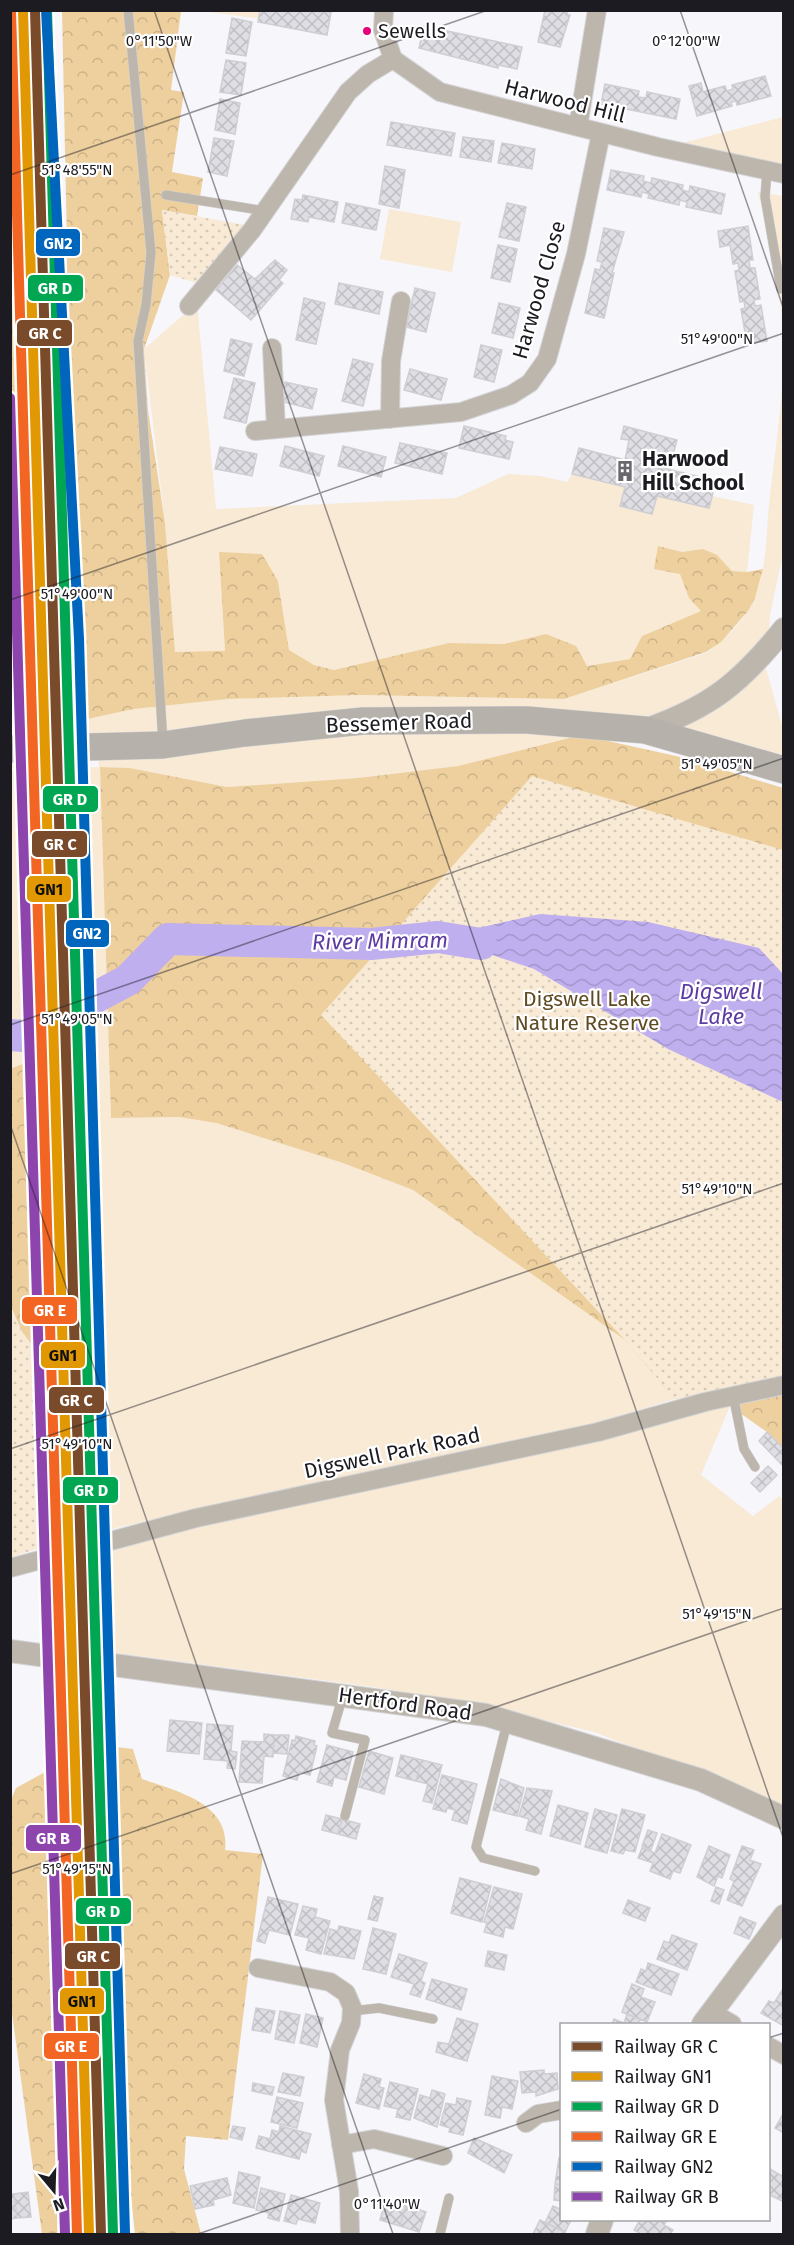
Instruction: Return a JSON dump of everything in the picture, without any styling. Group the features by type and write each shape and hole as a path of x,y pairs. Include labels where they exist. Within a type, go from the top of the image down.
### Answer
{"main road":[{"name":"Bessemer Road","path":"10,749 163,745 244,733 363,721 527,720 645,730 783,770"}],"street":[{"path":"189,306 252,230 348,92 368,74 393,59 383,30 384,10"},
{"path":"578,127 597,10"},
{"name":"Harwood Hill","path":"393,59 440,92 601,134 775,172"},
{"name":"Harwood Close","path":"255,431 462,412 511,395 538,374 547,359 576,254 601,134"},
{"path":"390,420 390,376 401,301"},
{"path":"272,348 276,429"},
{"path":"645,730 688,713 715,699 752,668 783,629"},
{"name":"Digswell Park Road","path":"12,1571 196,1518 598,1432 733,1395 783,1384"},
{"name":"Hertford Road","path":"10,1651 486,1715 701,1780 783,1818"},
{"path":"725,2023 707,2018 783,1916"},
{"path":"258,1968 330,1982 346,1993 352,2011 336,2074 334,2100 349,2191 350,2235"},
{"path":"770,2047 783,2055"},
{"path":"526,2123 537,2114 560,2110"},
{"path":"341,2145 374,2139 444,2156"}],"lane":[{"path":"128,10 151,253 146,305 138,341 161,672 163,745"},
{"path":"775,172 765,197 781,289"},
{"path":"166,195 265,212"},
{"path":"733,1395 744,1449 755,1467"},
{"path":"343,1695 333,1733 365,1740 345,1816"},
{"path":"507,1721 476,1847 483,1858 535,1871"},
{"path":"352,2011 379,2008 433,2019"},
{"path":"440,2235 449,2198"}],"green space":[{"path":"62,11 181,11 171,90 184,92 172,172 203,178 197,216 162,210 170,275 144,349 148,410 165,523 175,652 225,651 219,552 262,554 278,581 289,650 314,665 334,670 449,643 504,644 546,634 576,646 587,666 630,659 642,636 701,611 689,598 680,574 654,569 658,546 682,552 703,549 717,555 732,571 747,572 763,569 755,598 748,611 721,642 706,652 564,699 360,695 228,699 134,709 78,721 77,626 65,343 67,244"},
{"path":"201,11 263,11 262,19"},
{"path":"783,117 783,170 667,147"},
{"path":"11,144 15,266 36,466 49,726 11,725"},
{"path":"758,192 783,196 783,338 776,270"},
{"path":"389,209 461,222 452,272 380,259"},
{"path":"162,210 245,225 197,283 170,275"},
{"path":"197,303 216,509 456,498 508,474 541,476 567,482 572,474 625,487 620,506 652,514 657,496 709,508 712,496 754,505 747,572 732,571 710,552 699,550 682,552 681,569 684,584 702,611 642,636 630,659 587,666 546,634 504,644 449,643 334,670 314,665 289,650 278,581 219,552 225,652 175,653 165,523 144,349"},
{"path":"783,366 783,553 770,615 769,633 743,668 657,722 88,741 78,721 134,709 228,699 360,695 564,699 706,653 738,624 752,603 761,580"},
{"path":"765,665 783,729 783,755 684,727 685,723"},
{"path":"394,727 581,735 458,766 358,778 227,787 130,768 100,767 111,1118 179,1117 216,1123 343,1163 413,1190 625,1340 675,1399 588,1425 124,1526 43,1547 35,1207 27,1062 10,1069 10,769 21,772 29,770 11,768 11,761 32,761 33,770 99,767 98,756"},
{"path":"581,735 685,758 783,788 783,1376 675,1399 625,1340 413,1190 343,1163 216,1123 179,1117 111,1118 100,767 130,768 227,787 358,778 458,766"},
{"name":"Digswell Lake Nature Reserve","path":"532,776 783,850 783,1376 675,1399 625,1340 321,1015"},
{"path":"27,1062 35,1207 37,1352 22,1332 11,1307 10,1069"},
{"path":"10,1307 22,1332 37,1352 43,1547 11,1557"},
{"path":"783,1391 783,1449 767,1432 730,1406"},
{"path":"730,1406 701,1475 753,1516 779,1496 783,1500 783,1805 594,1732 484,1706 374,1687 48,1644 44,1569 197,1526 419,1480"},
{"path":"108,1746 133,1749 142,1779 185,1794 210,1810 219,1821 225,1834 225,1850 263,1854 228,2140 186,2136 184,2169 201,2234 135,2234 120,2089 122,1963 113,1902"},
{"path":"56,1766 72,1891 80,2007 83,2234 42,2234 11,2006 11,1800 16,1788"}],"water":[{"name":"Digswell Lake","path":"540,914 648,922 759,948 783,974 783,1102 668,1049 534,969 438,937"}],"building":[{"path":"260,10 331,12 327,35 258,22"},
{"path":"545,10 568,10 567,15 570,15 560,47 538,42"},
{"path":"232,18 252,22 246,56 226,53"},
{"path":"424,26 522,47 517,69 498,65 498,68 419,48"},
{"path":"226,60 246,63 241,95 220,92"},
{"path":"765,76 771,96 737,105 736,101 731,102 732,106 697,116 689,86 701,83 703,92 725,86 727,91 733,89 732,85"},
{"path":"605,84 639,91 638,97 646,98 647,92 680,99 676,119 601,104"},
{"path":"220,99 240,103 235,134 215,130"},
{"path":"391,122 455,133 451,156 387,145"},
{"path":"463,137 494,141 491,162 460,157"},
{"path":"214,138 234,141 227,176 208,172"},
{"path":"502,143 535,149 532,169 498,163"},
{"path":"385,166 405,170 399,208 379,204"},
{"path":"611,170 644,176 643,181 651,183 652,178 683,185 682,190 689,192 690,186 725,194 721,214 686,207 687,202 680,200 679,205 648,198 649,194 642,192 641,197 607,190"},
{"path":"303,195 338,202 334,222 309,217 308,222 291,219 295,199 302,200"},
{"path":"346,203 380,210 376,230 342,223"},
{"path":"507,203 526,207 519,241 499,237"},
{"path":"748,226 753,260 749,260 750,268 755,268 760,299 754,300 755,306 761,305 767,341 747,344 741,309 745,308 744,301 740,302 735,271 739,270 738,263 733,264 730,245 720,247 718,231"},
{"path":"604,228 624,232 612,273 614,273 604,318 585,313 595,269 600,270 602,262 597,261"},
{"path":"498,245 517,249 510,282 491,278"},
{"path":"275,260 287,270 279,280 283,283 251,320 216,290 237,265 255,279"},
{"path":"339,283 383,292 379,314 335,304"},
{"path":"415,288 435,293 426,332 406,327"},
{"path":"304,298 325,303 316,344 296,340"},
{"path":"499,303 520,308 513,338 492,333"},
{"path":"231,339 252,344 244,376 224,371"},
{"path":"481,345 502,350 494,382 474,377"},
{"path":"353,359 373,364 363,406 342,401"},
{"path":"410,369 447,379 441,400 404,390"},
{"path":"234,378 255,383 246,423 224,418"},
{"path":"285,382 317,389 312,409 280,401"},
{"path":"464,426 506,436 505,440 513,442 509,459 459,448"},
{"name":"Harwood Hill School","path":"624,426 677,440 672,459 667,458 664,468 716,481 709,508 657,496 652,514 620,506 625,487 572,474 579,448 625,460 629,440 621,439"},
{"path":"400,443 447,453 442,474 395,463"},
{"path":"285,446 324,456 319,476 280,466"},
{"path":"343,446 386,457 381,477 338,466"},
{"path":"220,447 257,454 252,476 215,469"},
{"path":"767,1432 784,1449 784,1467 759,1441"},
{"path":"768,1466 777,1475 760,1492 751,1483"},
{"path":"170,1720 202,1723 199,1754 167,1751"},
{"path":"207,1724 233,1726 231,1751 237,1752 235,1769 227,1768 228,1761 204,1759"},
{"path":"264,1734 274,1735 273,1757 264,1756 262,1783 239,1782 242,1741 264,1742"},
{"path":"274,1735 289,1735 287,1754 273,1753"},
{"path":"296,1736 315,1741 314,1745 317,1746 310,1775 299,1772 297,1780 283,1776 292,1740 295,1741"},
{"path":"327,1745 353,1752 346,1780 334,1777 332,1786 317,1782"},
{"path":"369,1751 393,1758 384,1794 359,1787"},
{"path":"401,1755 422,1760 416,1781 396,1776"},
{"path":"422,1760 442,1765 432,1803 423,1801 428,1784 416,1781"},
{"path":"442,1775 477,1784 467,1824 452,1820 455,1810 447,1808 446,1812 433,1809"},
{"path":"501,1779 524,1788 517,1816 493,1810"},
{"path":"527,1788 552,1791 541,1834 526,1830 529,1819 519,1816"},
{"path":"558,1805 588,1813 580,1844 550,1836"},
{"path":"595,1809 617,1815 607,1853 585,1847"},
{"path":"622,1809 645,1815 635,1852 625,1850 623,1854 611,1851"},
{"path":"326,1815 342,1819 338,1834 322,1830"},
{"path":"342,1819 360,1824 356,1839 338,1834"},
{"path":"648,1830 657,1833 651,1850 642,1846"},
{"path":"662,1834 691,1845 680,1873 673,1871 670,1879 650,1871 653,1863 638,1858 642,1848 655,1853"},
{"path":"709,1846 730,1855 722,1878 718,1876 714,1886 697,1877"},
{"path":"742,1846 754,1850 750,1860 761,1864 742,1906 727,1900 734,1881 730,1879"},
{"path":"460,1878 491,1886 482,1922 451,1913"},
{"path":"494,1887 522,1894 513,1929 505,1927 503,1937 484,1932 487,1923 484,1922"},
{"path":"716,1887 724,1890 719,1904 711,1901"},
{"path":"374,1896 383,1898 377,1921 368,1919"},
{"path":"268,1897 298,1904 290,1935 269,1930 265,1943 257,1941"},
{"path":"628,1900 650,1908 645,1921 623,1913"},
{"path":"303,1906 317,1909 315,1917 330,1921 321,1954 306,1950 309,1938 295,1935"},
{"path":"740,1917 756,1923 749,1939 734,1933"},
{"path":"339,1926 361,1931 354,1959 324,1954 330,1929 338,1931"},
{"path":"373,1928 396,1934 386,1974 363,1969"},
{"path":"672,1935 697,1944 687,1970 657,1959 664,1941 669,1943"},
{"path":"488,1951 507,1955 504,1970 485,1966"},
{"path":"399,1954 427,1963 421,1981 425,1983 420,1997 410,1994 414,1984 391,1977"},
{"path":"648,1963 679,1974 671,1995 636,1982 641,1969 646,1971"},
{"path":"432,1979 467,1989 461,2010 426,1999"},
{"path":"632,1984 644,1989 641,1997 655,2002 647,2022 622,2012"},
{"path":"784,1987 784,2026 761,2013 769,2001 774,2003"},
{"path":"256,2008 275,2011 270,2033 252,2030"},
{"path":"280,2011 300,2015 294,2043 275,2039"},
{"path":"306,2014 323,2018 317,2047 300,2043"},
{"path":"627,2014 640,2019 638,2023 624,2023"},
{"path":"457,2018 478,2024 467,2061 436,2052 438,2042 449,2044"},
{"path":"614,2019 624,2023 612,2023"},
{"path":"544,2070 544,2074 557,2073 558,2089 536,2096 536,2092 522,2093 520,2072"},
{"path":"283,2073 304,2077 300,2096 278,2092"},
{"path":"364,2074 381,2079 379,2087 384,2088 379,2109 356,2103"},
{"path":"492,2076 518,2081 512,2109 502,2107 500,2118 485,2115"},
{"path":"390,2082 418,2089 410,2120 396,2117 398,2109 384,2106"},
{"path":"253,2083 274,2087 272,2095 252,2091"},
{"path":"432,2090 445,2094 437,2127 414,2118 420,2095 430,2098"},
{"path":"277,2097 303,2103 297,2128 271,2122"},
{"path":"457,2098 471,2101 463,2135 449,2132 450,2128 440,2125 446,2103 456,2105"},
{"path":"784,2114 784,2133 775,2128"},
{"path":"233,2126 245,2128 242,2140 230,2137"},
{"path":"280,2126 311,2134 306,2153 301,2151 299,2159 256,2148 259,2136 270,2139 272,2130 279,2132"},
{"path":"474,2138 512,2155 504,2173 468,2153"},
{"path":"559,2158 560,2158 560,2185 555,2184"},
{"path":"770,2169 784,2177 784,2202 770,2195"},
{"path":"239,2172 260,2177 254,2208 233,2203"},
{"path":"227,2178 231,2195 213,2200 214,2205 195,2209 190,2186"},
{"path":"555,2184 560,2185 560,2201 554,2200"},
{"path":"261,2188 285,2194 279,2221 268,2218 269,2213 256,2210"},
{"path":"28,2192 31,2217 17,2218 14,2194"},
{"path":"10,2194 14,2194 17,2218 10,2219"},
{"path":"291,2195 320,2203 315,2223 298,2219 296,2224 284,2221"},
{"path":"386,2199 406,2205 400,2226 380,2220"},
{"path":"406,2205 426,2212 419,2232 400,2226"},
{"path":"553,2206 560,2209 560,2221 570,2221 565,2232 545,2223"},
{"path":"540,2220 565,2232 563,2234 533,2234"},
{"path":"639,2221 666,2221 664,2225 673,2230 670,2234 641,2234 634,2230"}],"waterway":[{"name":"River Mimram","path":"10,1035 23,1036 128,980 168,939 371,944 438,937 481,944"}],"transit line":[{"path":"35,10 101,2234"},
{"path":"47,10 113,2234"},
{"path":"11,11 77,2234"},
{"path":"10,398 65,2234"}],"rail line":[{"name":"GN1","path":"23,10 89,2234"},
{"name":"GN2","path":"46,10 79,639 125,2233"}],"place":[{"name":"Sewells","path":"367,31"},
{"name":"Harwood Hill School","path":"625,471"}]}
